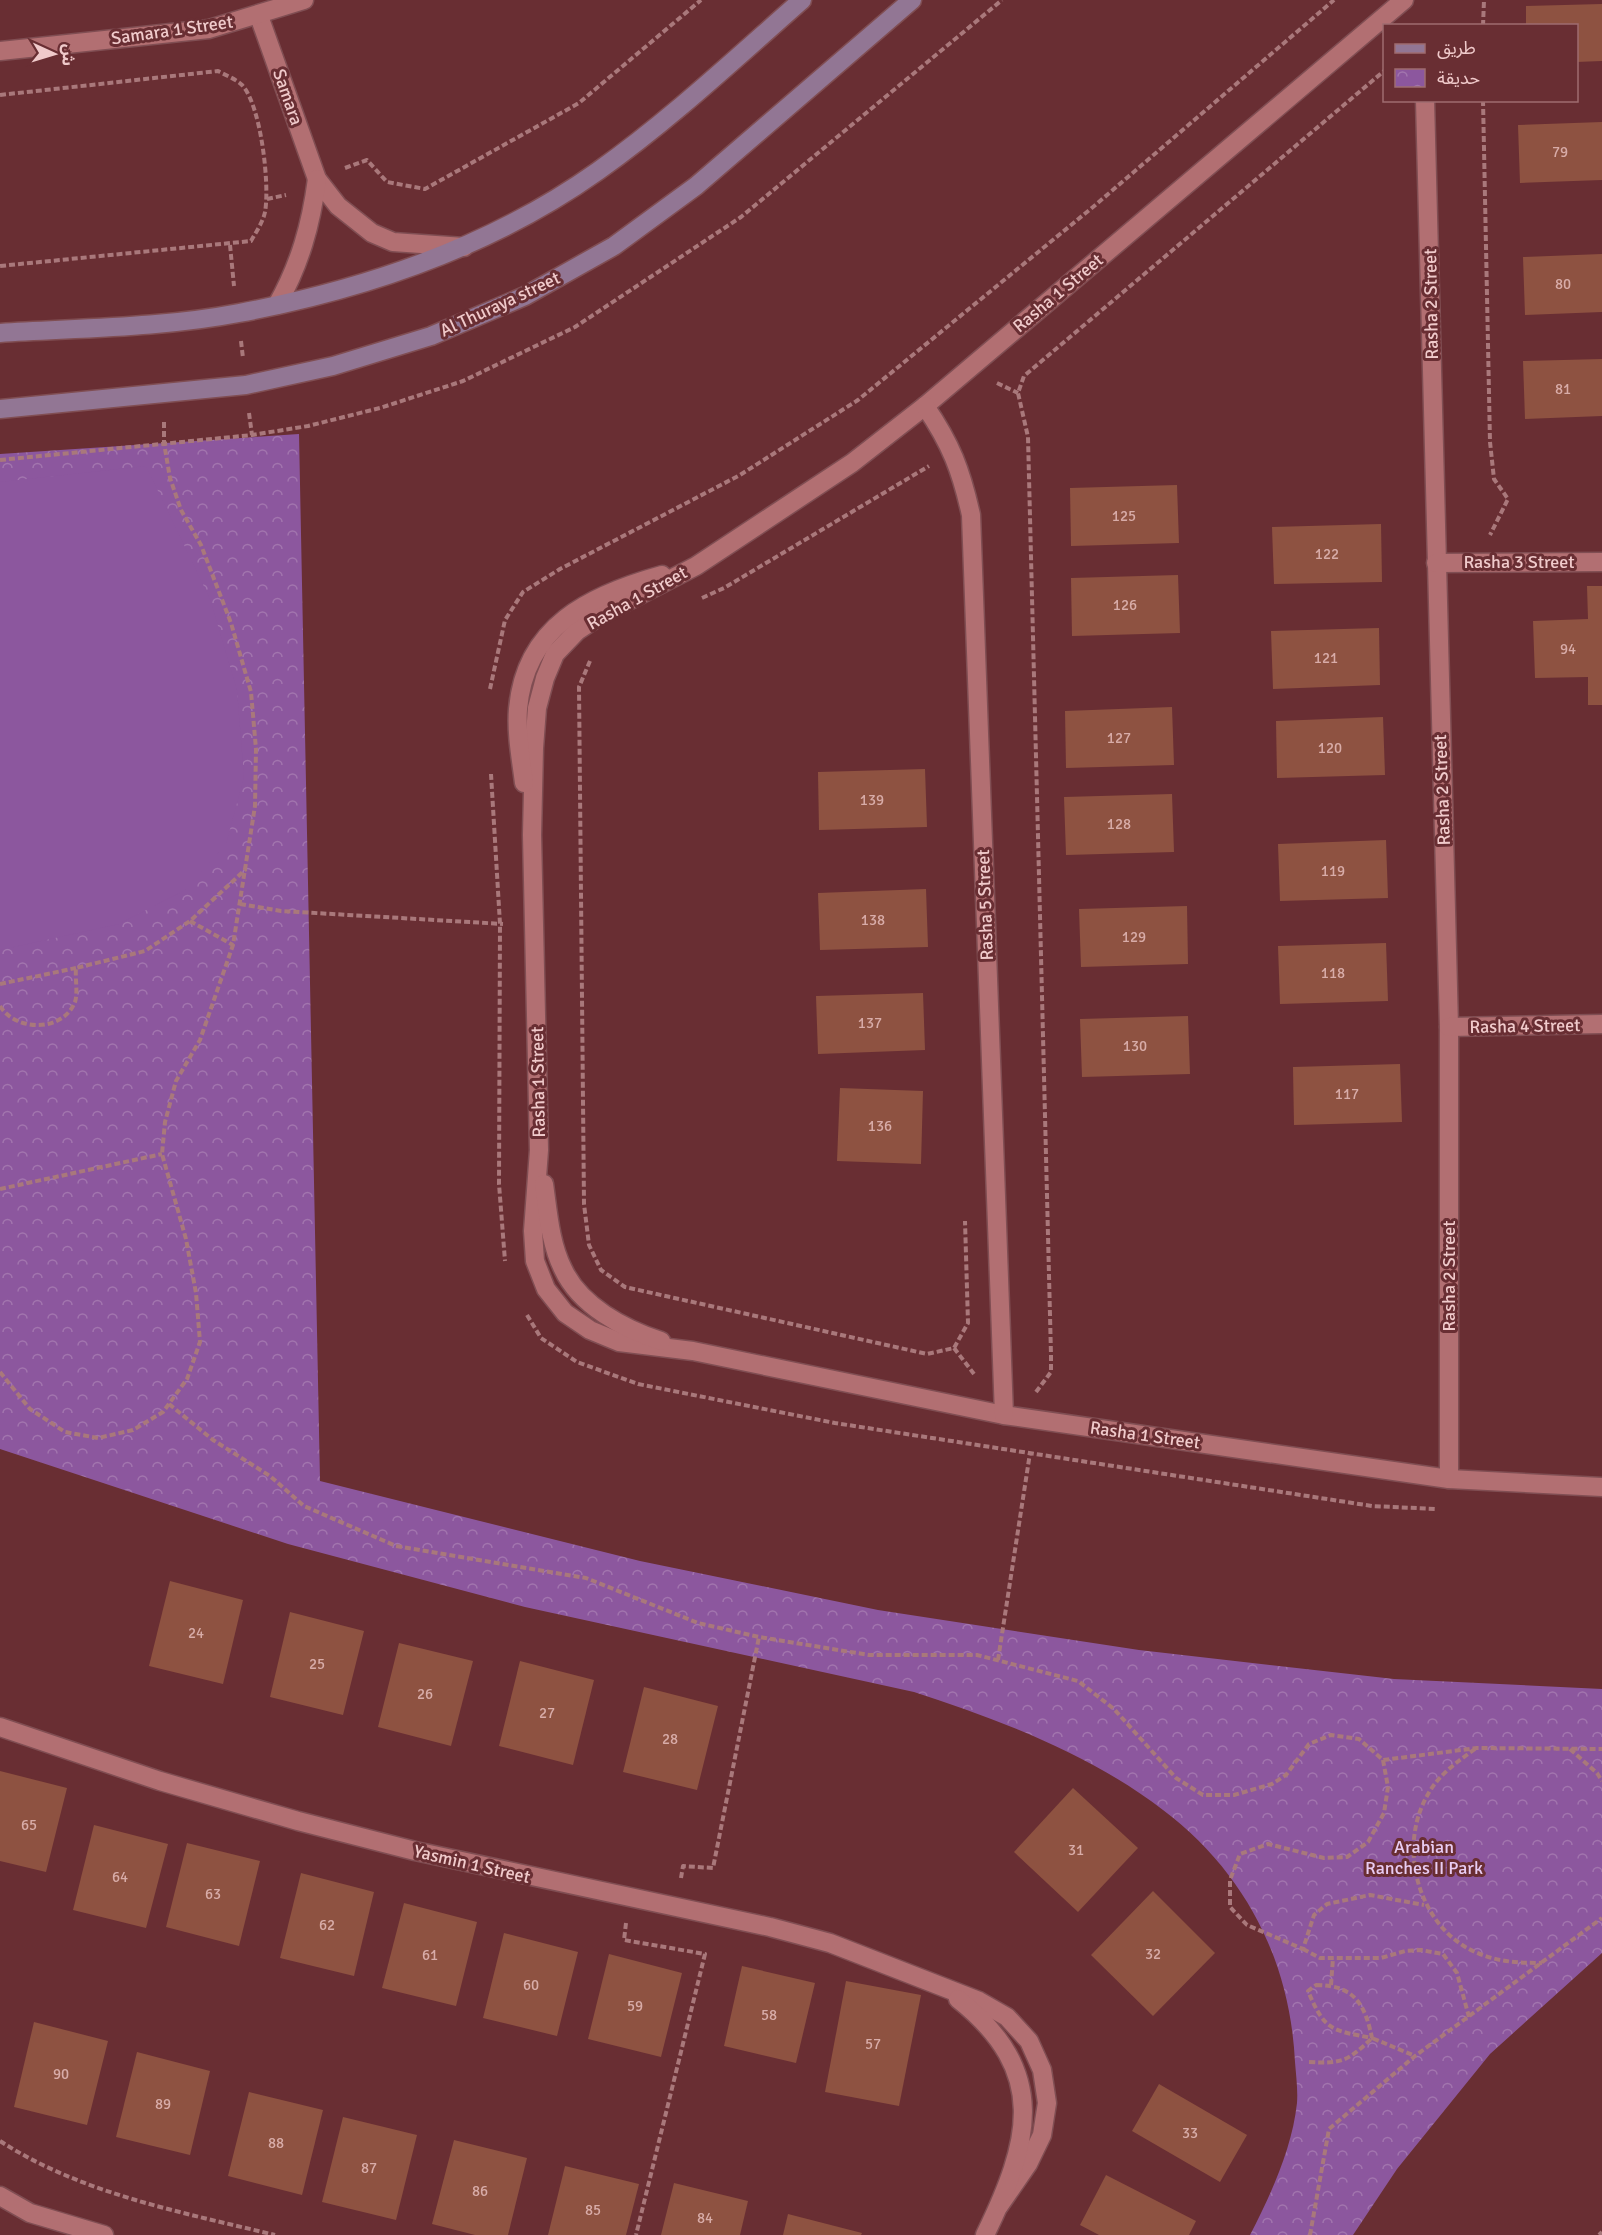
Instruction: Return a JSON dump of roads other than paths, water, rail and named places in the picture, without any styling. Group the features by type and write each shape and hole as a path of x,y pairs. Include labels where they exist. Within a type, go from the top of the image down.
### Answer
{"street":[{"name":"Samara 1 Street","path":"0,51 209,29 304,0"},
{"path":"0,333 146,324 237,314 379,280 464,247 532,212 597,172 658,126 802,0"},
{"name":"Al Thuraya street","path":"0,409 246,385 333,366 431,336 525,296 614,246 696,186 912,0"},
{"name":"Rasha 1 Street","path":"1388,21 1404,0"},
{"name":"Samara","path":"260,15 317,179 338,206 372,233 393,242 464,247"},
{"name":"Rasha 1 Street","path":"1383,25 925,406 852,463 696,566 609,591 584,604 557,624 536,650 523,676 518,710 519,748 532,834 535,926 539,1150 533,1231 535,1261 546,1289 565,1313 590,1330 619,1342 693,1351 1004,1415 1449,1479 1602,1487"},
{"name":"Rasha 2 Street","path":"1425,102 1449,1027 1449,1479"},
{"name":"Samara","path":"277,305 294,274 307,242 317,179"},
{"name":"Rasha 5 Street","path":"925,406 948,439 963,476 971,516 1004,1415"},
{"name":"Rasha 3 Street","path":"1436,563 1602,562"},
{"name":"Rasha 4 Street","path":"1449,1027 1602,1024"},
{"name":"Rasha 1 Street","path":"539,1150 551,1232 563,1270 586,1302 616,1321 651,1337 693,1351"},
{"name":"Yasmin 1 Street","path":"0,1727 160,1780 298,1821 415,1851 629,1899 770,1927 830,1943 979,2001 1007,2017 1029,2041 1042,2070 1047,2103 1042,2135 1028,2164 999,2206 984,2235"},
{"path":"0,2196 30,2213 104,2235"}],"park label":[{"name":"Arabian Ranches II Park","path":"1424,1857"}]}
